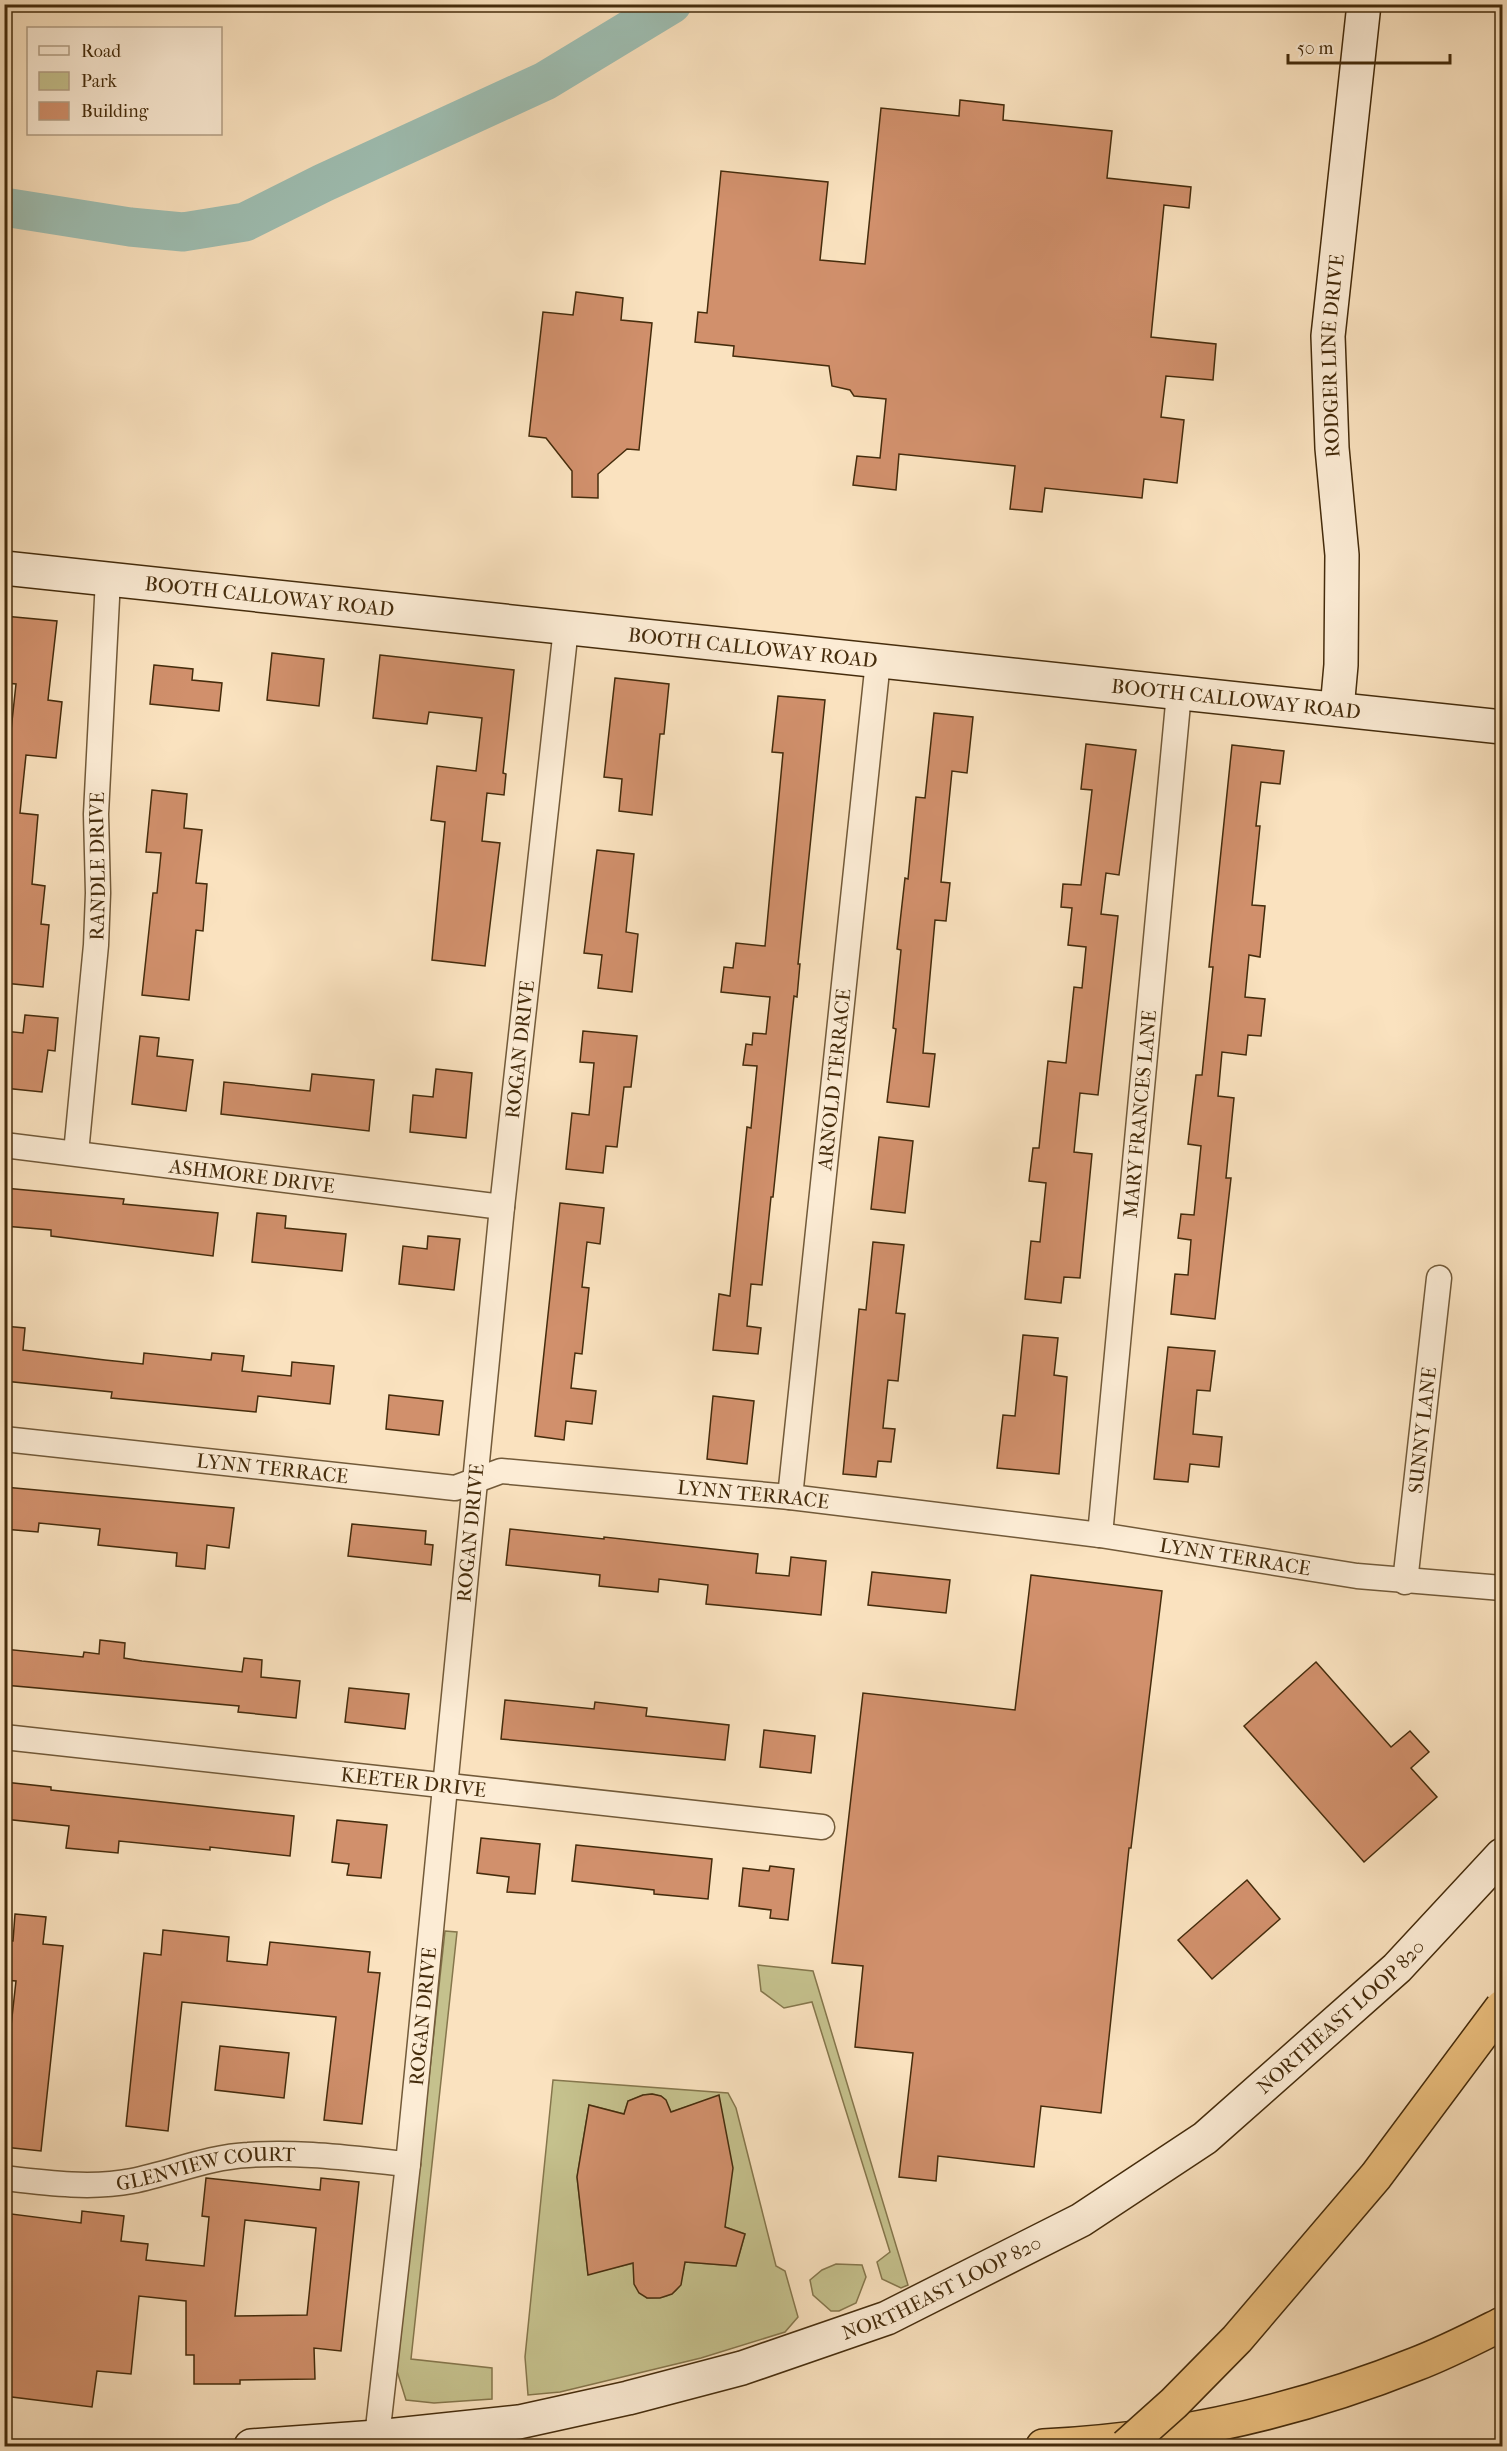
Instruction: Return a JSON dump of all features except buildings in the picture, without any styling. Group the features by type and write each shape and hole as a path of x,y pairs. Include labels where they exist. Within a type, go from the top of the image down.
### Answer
{"highway":[{"path":"1126,2446 1174,2403 1253,2321 1376,2176 1503,2007"},
{"path":"1043,2446 1097,2444 1190,2431 1234,2421 1339,2392 1417,2364 1503,2324"}],"street":[{"name":"RODGER LINE DRIVE","path":"1337,709 1341,665 1342,555 1332,448 1328,336 1364,4"},
{"name":"BOOTH CALLOWAY ROAD","path":"4,568 1503,727"},
{"name":"RANDLE DRIVE","path":"76,1153 96,945 98,893 96,814 108,579"},
{"name":"ROGAN DRIVE","path":"377,2437 408,2164 502,1207 566,628"},
{"name":"ARNOLD TERRACE","path":"790,1497 878,661"},
{"name":"MARY FRANCES LANE","path":"1100,1535 1179,693"},
{"name":"ASHMORE DRIVE","path":"4,1145 502,1207"},
{"name":"SUNNY LANE","path":"1405,1582 1439,1278"},
{"name":"LYNN TERRACE","path":"4,1439 455,1488 501,1471 790,1497 1100,1535 1405,1582 1503,1588"},
{"name":"KEETER DRIVE","path":"4,1737 822,1827"},
{"name":"NORTHEAST LOOP 820","path":"251,2446 377,2437 519,2422 628,2398 742,2368 887,2318 1071,2225 1205,2138 1398,1968 1503,1855"},
{"name":"GLENVIEW COURT","path":"4,2178 48,2183 101,2184 132,2181 208,2160 247,2155 292,2154 408,2164"}],"green space":[{"path":"445,1931 457,1932 411,2359 492,2368 492,2399 434,2403 406,2400 397,2371"},
{"path":"758,1965 813,1971 908,2285 901,2288 882,2279 877,2262 890,2252 812,2002 784,2008 761,1991"},
{"path":"553,2080 728,2093 736,2108 776,2266 785,2271 798,2317 785,2332 701,2358 560,2392 528,2395 525,2357","holes":["652,2094 664,2100 671,2112 719,2096 725,2227 745,2234 736,2266 685,2262 682,2279 676,2290 665,2297 657,2298 647,2298 634,2263 588,2274 577,2177 589,2105 624,2114 628,2101"]},
{"path":"836,2264 862,2265 866,2277 856,2303 839,2311 831,2311 813,2295 810,2280 822,2270"}],"waterway":[{"path":"4,207 130,227 183,232 245,222 323,183 545,81 672,4"}]}
